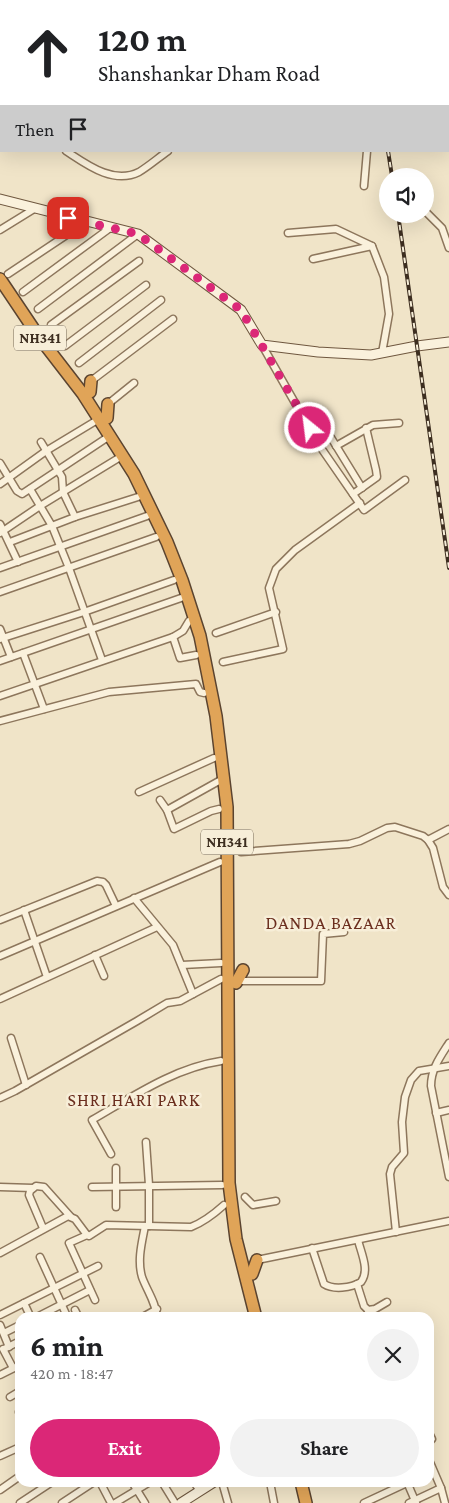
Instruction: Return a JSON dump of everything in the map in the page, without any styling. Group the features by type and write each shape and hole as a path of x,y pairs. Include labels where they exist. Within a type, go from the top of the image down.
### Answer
{"highway":[{"name":"NH341","path":"4,276 39,337 88,389 159,522 201,656 216,716 223,805 224,1192 254,1312"},
{"path":"107,418 108,404"},
{"name":"NH341","path":"178,580 181,598"},
{"name":"NH341","path":"201,656 201,676"},
{"path":"252,1274 258,1260"},
{"path":"302,1487 306,1503"}],"street":[{"path":"68,152 102,173 119,176 137,173 167,152"},
{"path":"364,186 367,152"},
{"path":"0,200 138,234 241,310 319,445 364,510 405,480"},
{"path":"0,230 34,209"},
{"path":"434,220 442,228 449,248"},
{"path":"4,276 86,222"},
{"path":"23,292 110,228"},
{"path":"288,233 336,229 372,246 384,277 389,314 382,353"},
{"path":"38,309 138,234"},
{"path":"313,258 372,246"},
{"path":"51,325 139,261"},
{"path":"65,346 146,285"},
{"path":"79,363 161,300"},
{"path":"88,389 173,319"},
{"path":"262,345 318,352 371,355 449,342"},
{"path":"108,404 134,383"},
{"path":"314,410 362,488"},
{"path":"0,484 46,451 94,422"},
{"path":"336,446 373,424 398,422"},
{"path":"353,494 377,477 366,428"},
{"path":"0,463 8,478 21,494 105,439"},
{"path":"41,442 62,477 63,492 75,518"},
{"path":"18,562 10,542 1,529 117,459"},
{"path":"30,489 52,526 102,660"},
{"path":"10,542 138,497"},
{"path":"223,662 283,649 269,588 276,569 295,550 360,503"},
{"path":"0,568 147,516"},
{"path":"0,592 156,537"},
{"path":"2,639 178,580"},
{"path":"0,661 181,598"},
{"path":"216,633 276,612"},
{"path":"0,696 173,636 183,631 188,621"},
{"path":"0,629 2,639 11,657"},
{"path":"173,636 180,658 201,656"},
{"path":"22,653 44,709"},
{"path":"0,721 109,692 196,684 200,692 204,693"},
{"path":"139,792 214,758"},
{"path":"167,810 218,781"},
{"path":"160,800 167,810 174,829 223,805"},
{"path":"241,852 348,844 360,841 387,828 395,827 423,836 428,840 433,848 443,887 449,895"},
{"path":"428,840 449,829"},
{"path":"0,956 220,862"},
{"path":"0,920 96,881 103,882 106,885 116,906"},
{"path":"134,898 173,945 193,994"},
{"path":"24,910 47,977"},
{"path":"0,999 157,927"},
{"path":"240,978 321,981 323,934 344,932"},
{"path":"95,955 104,976"},
{"path":"182,965 223,971"},
{"path":"0,1098 26,1085 167,1003 180,1001 193,994 223,971"},
{"path":"11,1038 26,1085"},
{"path":"449,1043 434,1068 431,1086 449,1177"},
{"path":"111,1154 92,1120 166,1079 209,1063 224,1061"},
{"path":"396,1232 390,1174 392,1167 404,1153 402,1122 407,1087 419,1071 449,1066"},
{"path":"436,1113 449,1110"},
{"path":"146,1142 149,1187 147,1226 140,1255 140,1268 157,1309 152,1312"},
{"path":"116,1168 116,1207"},
{"path":"0,1187 33,1188 40,1186 44,1188 87,1234"},
{"path":"92,1188 149,1187 224,1192 209,1218 190,1227 106,1225 89,1236 87,1234 69,1243 95,1300"},
{"path":"33,1188 29,1195 43,1228"},
{"path":"245,1197 254,1205 276,1201"},
{"path":"0,1253 43,1228 70,1216"},
{"path":"258,1260 449,1221"},
{"path":"312,1248 322,1280 326,1286 335,1288 357,1284 364,1278 365,1272 358,1240"},
{"path":"40,1257 65,1312"},
{"path":"0,1315 98,1266"},
{"path":"357,1284 364,1306 368,1310 375,1309 387,1302"},
{"path":"47,1312 90,1290"},
{"path":"24,1303 28,1312"},
{"path":"0,1325 4,1333 4,1349 13,1368 0,1375"},
{"path":"4,1333 15,1328"},
{"path":"10,1397 15,1394"},
{"path":"0,1456 15,1450"},
{"path":"434,1477 441,1488 445,1503"},
{"path":"0,1490 15,1480"},
{"path":"20,1503 44,1487"},
{"path":"62,1503 86,1487"},
{"path":"102,1487 110,1502 142,1487"},
{"path":"135,1487 145,1503"},
{"path":"165,1487 174,1503"},
{"path":"197,1487 200,1491"},
{"path":"181,1503 206,1487"},
{"path":"223,1487 228,1503"},
{"path":"271,1487 274,1503"},
{"path":"364,1503 398,1487"},
{"path":"408,1487 413,1502 441,1488"}],"railway":[{"path":"388,152 391,168"},
{"path":"399,223 449,568"}],"district":[{"name":"DANDA BAZAAR","path":"331,923"},
{"name":"SHRI HARI PARK","path":"134,1100"}],"route":[{"path":"68,218 138,234 241,310 310,428"}]}
